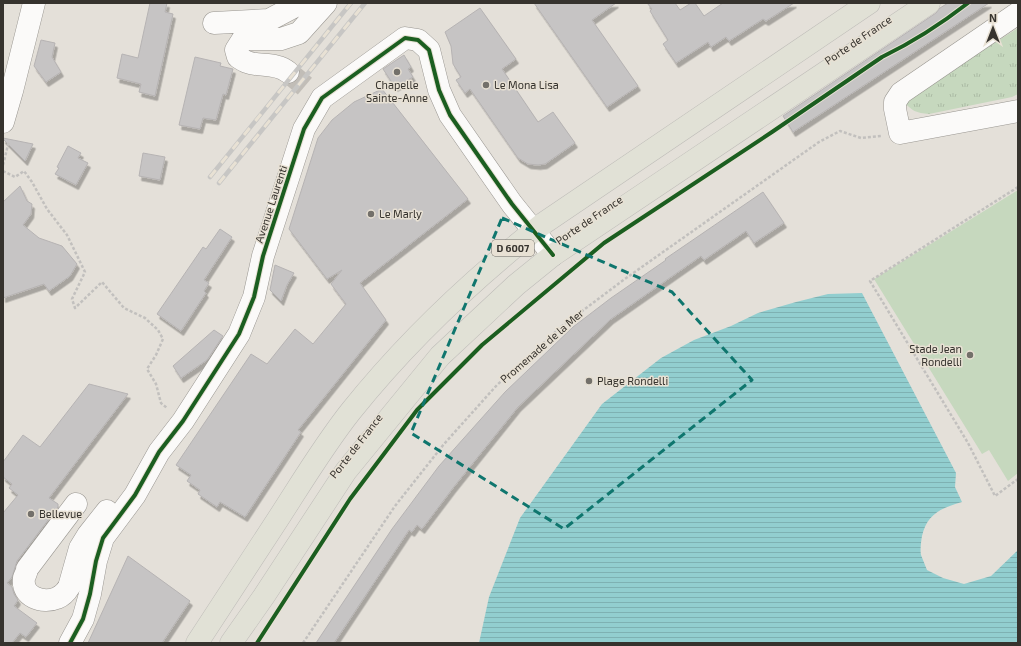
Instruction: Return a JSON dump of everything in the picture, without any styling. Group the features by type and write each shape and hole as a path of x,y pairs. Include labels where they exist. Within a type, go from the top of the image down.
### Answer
{"main road":[{"name":"Porte de France","path":"197,643 318,457 351,412 386,371 447,306 498,260 534,231 711,109 869,3"},
{"name":"Porte de France","path":"231,643 264,596 346,471 440,356 516,285 553,255 929,3"}],"street":[{"path":"6,130 12,91 34,3"},
{"path":"214,23 269,20 301,3"},
{"path":"288,72 274,66 247,62 238,57 236,50 243,39 281,39 299,33 326,3"},
{"path":"1018,13 901,93 895,102 900,133 1018,111"},
{"name":"Avenue Laurenti","path":"70,643 83,619 90,594 96,561 103,538 135,496 159,452 183,421 239,334 254,297 263,256 304,129 317,95 405,38 418,40 429,50 439,90 450,116 553,255"},
{"path":"76,504 27,569 24,579 26,590 32,597 38,599 55,599 65,593 69,587 80,548 88,535 129,484 148,472"}],"path":[{"path":"3,165 6,130"},
{"path":"3,171 15,177 24,171 47,208 67,235 85,272 72,299 75,308 102,282 124,308 145,318 158,330 163,339 156,355 147,369 156,384 161,403 183,421"},
{"path":"1018,187 870,281 968,443 995,496 1018,479"}],"highlighted area":[{"path":"502,218 672,292 752,380 564,529 411,433"}],"green space":[{"path":"1018,28 1018,94 1012,97 929,114 914,111 903,101"},
{"name":"Stade Jean Rondelli","path":"1018,190 1018,473 1008,481 989,450 982,454 874,279"}],"water":[{"path":"862,293 956,473 955,487 962,502 936,513 927,522 924,528 921,555 927,570 943,578 964,584 991,576 1018,550 1018,643 479,643 489,597 520,518 602,404 661,358 694,340 731,326 758,313 796,302 828,294"}],"building":[{"path":"150,3 167,3 165,12 173,14 155,96 139,92 141,84 117,78 122,54 138,58"},
{"path":"534,3 616,3 592,20 638,86 607,107"},
{"path":"647,3 675,3 680,10 691,3 695,3 704,16 723,3 794,3 766,21 763,19 729,41 726,37 711,47 708,42 676,63 663,44 668,40 650,11 652,9"},
{"path":"948,3 989,3 793,132 783,116 936,13 940,8"},
{"name":"Le Mona Lisa","path":"480,8 516,59 502,69 538,122 553,112 575,143 545,164 528,164 518,158 470,89 465,93 456,80 461,77 453,64 451,46 445,32"},
{"path":"41,40 55,43 52,57 61,72 46,82 34,66"},
{"name":"Chapelle Sainte-Anne","path":"404,55 411,67 408,69 413,77 395,87 383,69"},
{"path":"195,57 221,63 220,66 233,69 226,95 223,94 216,120 203,118 200,129 179,125"},
{"path":"382,89 468,199 360,283 386,320 298,430 301,432 245,517 220,502 217,507 198,494 200,490 187,481 191,475 176,465 251,354 267,364 295,329 313,344 346,304 331,284 342,270 327,279 289,229 318,138 332,120 354,102"},
{"path":"3,139 33,144 25,161"},
{"path":"68,146 81,153 78,158 88,163 76,185 55,174"},
{"path":"143,153 165,157 160,180 139,176"},
{"path":"20,186 27,201 32,204 31,214 23,225 39,238 62,246 77,264 70,276 49,291 44,284 3,298 3,202"},
{"path":"763,192 784,223 754,243 746,231 704,260 701,256 611,319 518,407 422,529 417,525 412,532 409,530 334,643 316,643 392,529 439,466 505,392 573,327 611,298 666,260 665,259"},
{"path":"220,229 232,237 204,280 209,283 204,291 206,293 181,331 157,314 203,247 206,249"},
{"path":"275,265 294,273 287,285 281,301 270,290"},
{"path":"214,330 223,336 207,360 181,378 173,366"},
{"name":"Bellevue","path":"89,384 128,394 49,498 58,504 58,507 17,561 12,577 7,583 12,587 18,600 14,606 37,623 26,637 20,633 12,643 3,643 3,513 18,495 9,488 12,484 3,477 3,462 23,435 40,447"},
{"path":"128,556 190,601 162,643 88,643"}],"tunnel":[{"path":"288,72 312,92"}],"railway":[{"path":"210,177 351,3"},
{"path":"219,183 365,3"}],"cycle path":[{"path":"257,643 350,499 417,410 482,345 604,243 882,57 926,32 968,3"},
{"path":"70,643 83,619 90,594 96,561 103,538 135,495 159,452 183,421 239,334 254,297 263,256 304,129 322,98 405,38 418,40 429,50 439,90 450,115 512,204 553,255"}],"place":[{"name":"Chapelle Sainte-Anne","path":"397,72"},
{"name":"Le Mona Lisa","path":"486,85"},
{"name":"Le Marly","path":"371,214"},
{"name":"Stade Jean Rondelli","path":"970,355"},
{"name":"Plage Rondelli","path":"589,381"},
{"name":"Bellevue","path":"31,514"}]}
